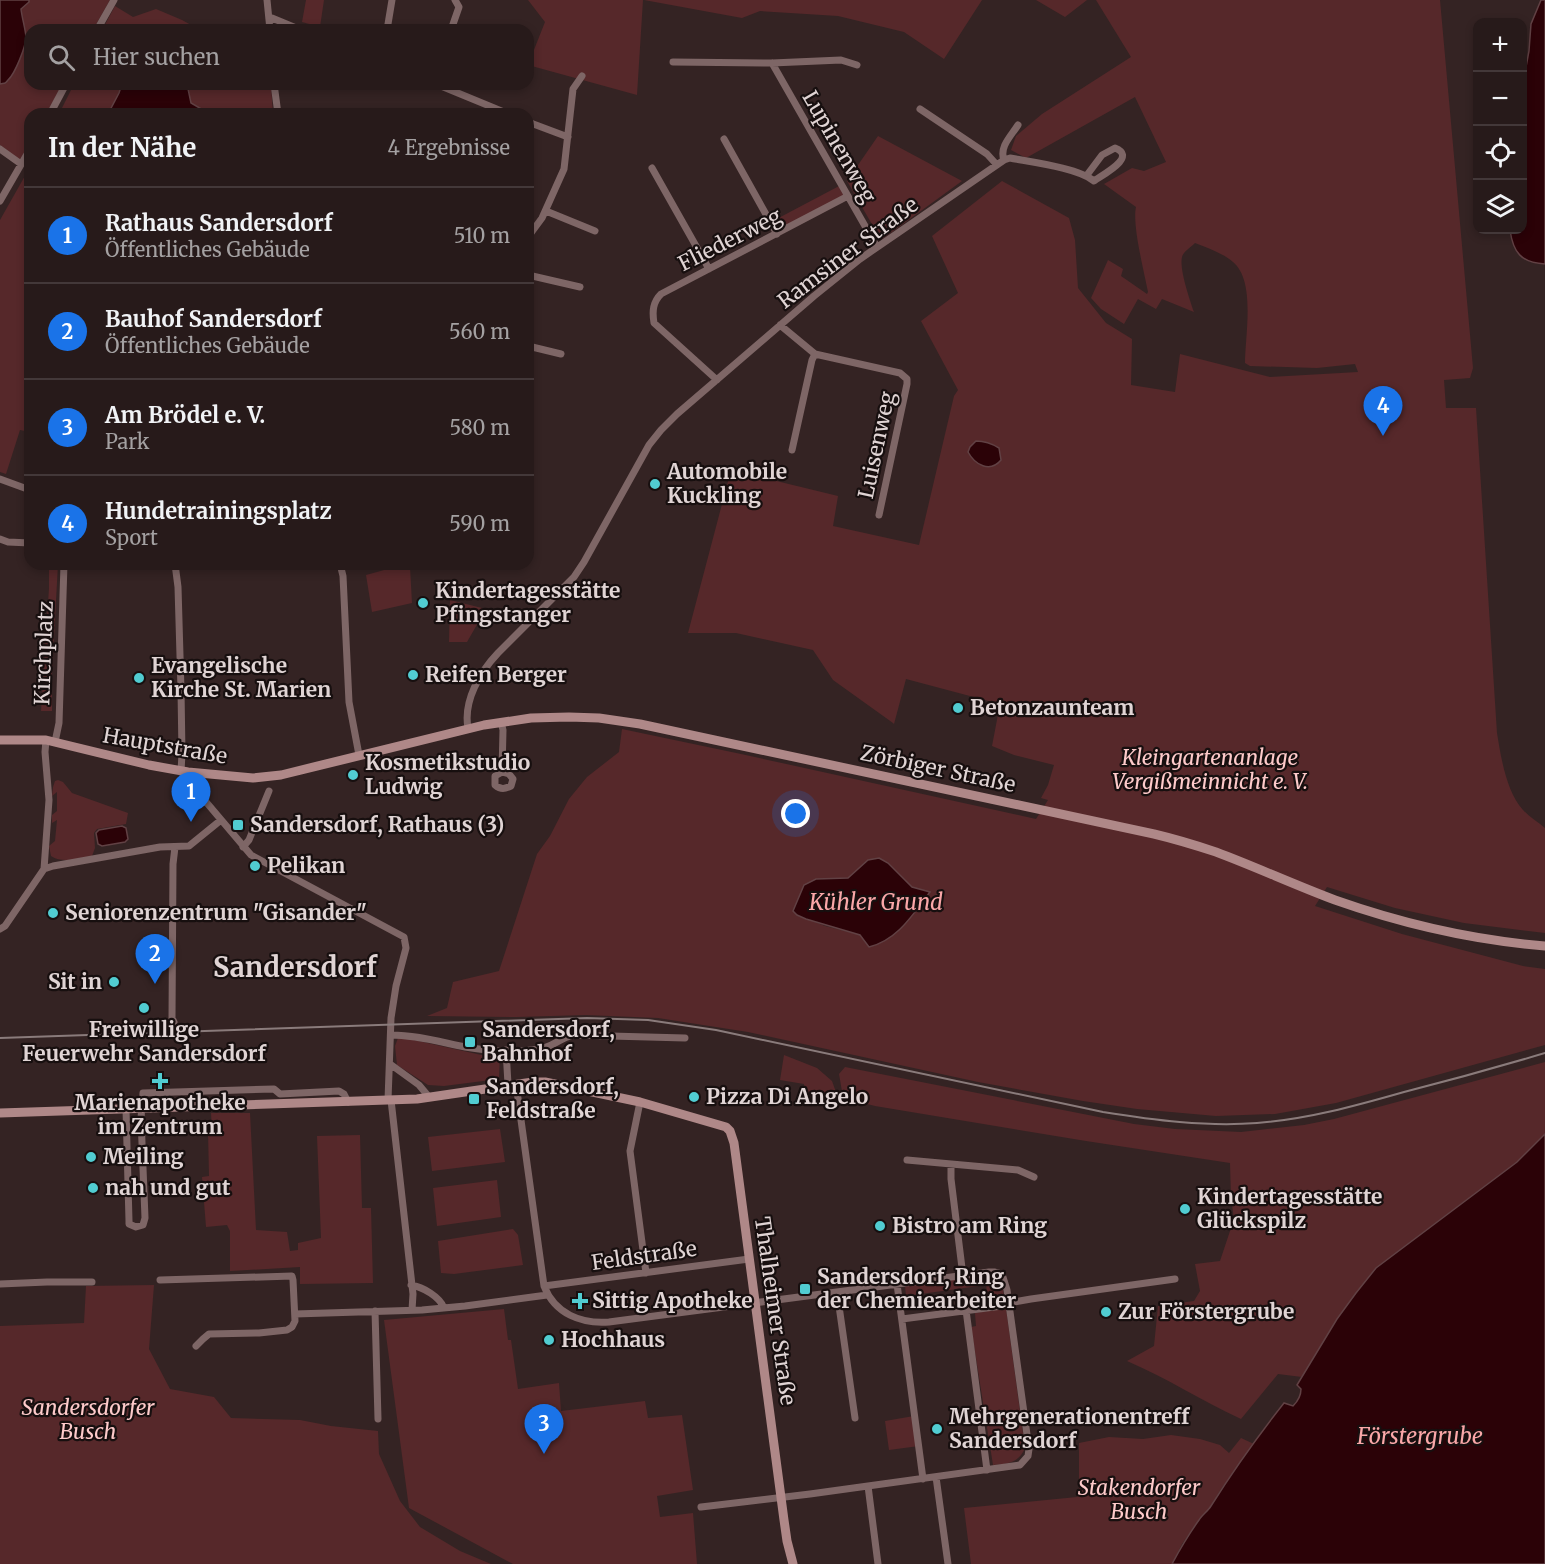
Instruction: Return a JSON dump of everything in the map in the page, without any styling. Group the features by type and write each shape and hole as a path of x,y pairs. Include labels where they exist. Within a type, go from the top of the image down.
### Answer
{"street":[{"path":"100,24 114,0"},
{"path":"267,0 270,24"},
{"path":"388,24 392,0"},
{"path":"453,24 459,7 455,0"},
{"path":"269,18 287,24"},
{"name":"Lupinenweg","path":"673,62 772,63 842,60 857,64"},
{"name":"Lupinenweg","path":"772,63 877,247"},
{"path":"534,229 546,211 564,170 573,89 582,76"},
{"path":"53,108 63,90"},
{"path":"275,90 277,108"},
{"path":"451,90 494,108"},
{"path":"920,109 987,154 997,165"},
{"path":"534,124 568,137"},
{"path":"1018,125 1004,146 1002,153 1004,160 1010,158 1087,176 1094,181 1119,164 1123,159 1121,150 1115,148 1102,155 1087,176"},
{"path":"724,139 777,234"},
{"path":"0,149 21,164"},
{"path":"0,201 24,159"},
{"name":"Ramsiner Straße","path":"468,728 466,719 468,707 476,683 486,667 574,577 654,438 677,414 844,271 1004,160"},
{"path":"652,168 709,269"},
{"name":"Fliederweg","path":"717,380 654,323 656,299 848,196"},
{"path":"546,211 595,231"},
{"path":"534,276 580,287"},
{"name":"Luisenweg","path":"780,326 815,354 900,373 906,379 907,384 879,515"},
{"path":"534,347 561,354"},
{"path":"792,450 815,354"},
{"path":"0,480 24,488"},
{"path":"0,539 24,543"},
{"name":"Kirchplatz","path":"44,869 49,800 45,752 59,723 64,570"},
{"path":"176,570 181,690 181,771"},
{"path":"342,570 349,702 359,755"},
{"name":"Zörbiger Straße","path":"359,755 468,728 531,718 569,717 640,724 1125,827 1216,852 1333,899 1384,916 1439,931 1545,946"},
{"path":"501,722 503,730 502,772"},
{"name":"Hauptstraße","path":"0,740 50,741 149,765 198,774 247,778 270,777 359,755"},
{"path":"198,774 197,788 201,796 243,847 255,858 404,937 406,948 396,986 391,1025 390,1100 412,1310"},
{"path":"243,847 249,840 269,791"},
{"path":"0,929 5,926 44,869 134,851 189,846 221,820"},
{"path":"174,1022 172,1007 175,847"},
{"path":"391,1035 406,1035 479,1049 506,1050 536,1050 573,1035 686,1038"},
{"path":"506,1050 544,1286 547,1295 554,1302 579,1320 592,1323 609,1322 989,1272 1002,1274 1009,1304 1029,1449 1028,1456 1020,1465 700,1507"},
{"path":"390,1064 419,1085 429,1097"},
{"path":"0,1113 390,1100 429,1097 533,1082 545,1082 640,1102 630,1151 646,1272"},
{"path":"126,1109 129,1224 136,1227 143,1225 145,1218 141,1118 143,1093 274,1089 280,1094 339,1092 344,1094 348,1102"},
{"path":"217,1091 217,1106"},
{"path":"277,1104 280,1094"},
{"name":"Thalheimer Straße","path":"640,1102 718,1124 730,1131 734,1143 787,1542 794,1564"},
{"path":"907,1160 1018,1170 1034,1177"},
{"path":"951,1164 963,1276"},
{"name":"Feldstraße","path":"544,1286 749,1259"},
{"path":"160,1280 292,1276 295,1314 292,1327 287,1330 259,1333 209,1334 196,1346"},
{"path":"902,1319 1175,1280"},
{"path":"0,1284 92,1282"},
{"path":"411,1284 437,1298 444,1308"},
{"path":"897,1284 923,1479"},
{"path":"837,1292 855,1418"},
{"path":"295,1314 444,1308 547,1295"},
{"path":"966,1310 987,1470"},
{"path":"375,1311 378,1419"},
{"path":"936,1477 948,1564"},
{"path":"868,1486 878,1564"}],"green space":[{"path":"29,0 110,0 96,24 24,24 24,27 21,9"},
{"path":"306,0 324,0 320,24 302,22"},
{"path":"528,0 643,0 637,95 534,67 534,50 545,22"},
{"path":"644,0 982,0 944,59 904,32 838,16 760,11 742,18"},
{"path":"1036,0 1087,0 1065,17"},
{"name":"Kleingartenanlage Vergißmeinnicht e. V.","path":"1096,0 1440,0 1473,368 1470,378 1444,380 1446,408 1476,408 1497,733 1505,773 1512,793 1525,813 1545,828 1545,933 1464,923 1395,908 1327,887 1315,906 1402,934 1523,966 1545,969 1545,1045 1336,1103 1275,1114 1216,1116 1137,1109 1083,1101 978,1082 748,1032 658,1018 586,1015 427,1016 447,1008 453,982 499,971 537,854 550,836 569,799 587,777 619,752 622,729 1036,819 1048,800 1041,798 1054,765 1014,755 992,746 1000,704 906,679 894,724 833,680 813,650 736,633 688,633 731,470 838,496 833,526 919,545 954,396 958,390 921,321 958,293 932,236 1002,181 1069,218 1075,240 1078,288 1106,323 1132,339 1131,385 1175,392 1180,354 1270,377 1358,372 1355,364 1317,368 1250,366 1245,363 1248,310 1245,282 1233,262 1195,243 1184,253 1181,262 1194,312 1162,299 1156,309 1138,299 1124,324 1101,309 1091,298 1108,260 1123,269 1121,276 1147,294 1148,292 1137,236 1136,207 1104,184 1132,168 1144,171 1166,162 1135,97 1026,158 1011,150 1016,136 1042,114 1131,57","holes":["868,860 901,877 912,887 929,892 860,935 825,926 797,915 828,879 848,878"]},
{"path":"115,6 133,17 156,9 189,24 105,24"},
{"path":"24,43 24,90 60,90 49,108 24,108 24,153 20,160 0,145 0,84 6,83"},
{"path":"71,90 120,90 111,108 62,108"},
{"path":"188,90 271,90 273,108 200,108 191,103"},
{"path":"878,136 962,181 881,240 847,181"},
{"path":"24,178 24,431 20,430 6,474 0,472 0,220"},
{"path":"841,185 848,196 777,234 771,222"},
{"path":"49,570 58,570 52,711 41,711"},
{"path":"384,570 410,570 412,603 372,612 366,575"},
{"path":"450,600 486,609 467,642 449,642"},
{"path":"55,781 63,782 72,793 128,813 126,824 97,829 94,833 95,848 92,856 61,860 51,856 49,846 55,841 57,820 52,823 52,815 57,811 57,792 52,796"},
{"path":"398,1038 486,1056 500,1053 499,1079 444,1086 428,1085 397,1065 395,1046"},
{"path":"784,1055 817,1068 832,1081 837,1095 843,1097 839,1074 845,1067 1134,1124 1175,1129 1241,1132 1334,1119 1545,1062 1545,1134 1517,1162 1376,1268 1337,1319 1302,1377 1278,1374 1241,1419 1127,1361 1154,1346 1158,1306 1194,1301 1200,1291 1195,1264 1220,1261 1234,1219 1230,1163 875,1106 844,1098 804,1092 804,1084 780,1080"},
{"path":"211,1113 250,1113 256,1230 287,1232 290,1251 298,1250 298,1243 321,1238 317,1136 360,1135 362,1208 371,1208 373,1283 300,1284 300,1267 230,1271 230,1231 227,1225 206,1227 202,1177 209,1176 208,1131 212,1131"},
{"path":"500,1129 505,1162 432,1171 428,1137"},
{"path":"497,1180 501,1217 437,1226 433,1188"},
{"path":"513,1229 518,1235 523,1265 454,1274 441,1273 438,1241"},
{"path":"991,1275 1000,1281 1004,1296 988,1298 986,1285 906,1296 905,1286"},
{"name":"Sandersdorfer Busch","path":"154,1285 149,1349 170,1389 214,1397 231,1418 300,1420 378,1431 379,1454 400,1501 420,1527 460,1551 491,1564 0,1564 0,1326 84,1323 86,1286"},
{"path":"1006,1308 1025,1448 1016,1460 993,1465 971,1327 976,1326 975,1313"},
{"path":"504,1309 518,1389 559,1383 561,1411 645,1401 648,1418 682,1415 693,1490 657,1496 660,1517 693,1513 697,1564 513,1564 409,1508 384,1320"},
{"path":"914,1416 919,1446 889,1450 885,1421"},
{"name":"Stakendorfer Busch","path":"1171,1435 1200,1439 1220,1445 1229,1453 1241,1438 1254,1444 1182,1544 1172,1564 971,1564 964,1508 1077,1497 1079,1443 1109,1437 1143,1439"}],"water":[{"path":"0,0 29,0 21,9 24,26 22,53 11,77 5,83 0,84"},
{"path":"1541,0 1545,0 1545,264 1524,259 1516,250 1511,234 1527,234 1527,62 1531,24"},
{"path":"120,90 188,90 191,103 200,108 111,108"},
{"path":"976,441 999,448 1001,460 988,467 975,461 968,452"},
{"path":"122,826 126,828 128,839 125,842 102,846 98,844 96,833 99,830"},
{"name":"Kühler Grund","path":"879,858 888,863 912,887 930,892 904,925 888,939 869,947 860,935 806,919 793,911 804,885 816,879 848,878 868,860"},
{"name":"Förstergrube","path":"1545,1134 1545,1564 1172,1564 1195,1525 1210,1508 1274,1415 1284,1403 1293,1406 1298,1400 1301,1389 1297,1385 1337,1319 1376,1268 1517,1162"}],"railway":[{"path":"0,1038 587,1018 648,1020 716,1030 1103,1112 1160,1120 1218,1124 1276,1121 1331,1111 1545,1053"}],"place":[{"name":"Hundetrainingsplatz","path":"1383,436"},
{"name":"Automobile Kuckling","path":"655,484"},
{"name":"Kindertagesstätte Pfingstanger","path":"423,603"},
{"name":"Reifen Berger","path":"413,675"},
{"name":"Evangelische Kirche St. Marien","path":"139,678"},
{"name":"Betonzaunteam","path":"958,708"},
{"name":"Kosmetikstudio Ludwig","path":"353,775"},
{"name":"Rathaus Sandersdorf","path":"191,822"},
{"name":"Sandersdorf, Rathaus (3)","path":"238,825"},
{"name":"Pelikan","path":"255,866"},
{"name":"Seniorenzentrum \"Gisander\"","path":"53,913"},
{"name":"Sit in","path":"114,982"},
{"name":"Bauhof Sandersdorf","path":"155,984"},
{"name":"Freiwillige Feuerwehr Sandersdorf","path":"144,1008"},
{"name":"Sandersdorf, Bahnhof","path":"470,1042"},
{"name":"Marienapotheke im Zentrum","path":"160,1081"},
{"name":"Pizza Di Angelo","path":"694,1097"},
{"name":"Sandersdorf, Feldstraße","path":"474,1099"},
{"name":"Meiling","path":"91,1157"},
{"name":"nah und gut","path":"93,1188"},
{"name":"Kindertagesstätte Glückspilz","path":"1185,1209"},
{"name":"Bistro am Ring","path":"880,1226"},
{"name":"Sandersdorf, Ring der Chemiearbeiter","path":"805,1289"},
{"name":"Sittig Apotheke","path":"580,1301"},
{"name":"Zur Förstergrube","path":"1106,1312"},
{"name":"Hochhaus","path":"549,1340"},
{"name":"Mehrgenerationentreff Sandersdorf","path":"937,1429"},
{"name":"Am Brödel e. V.","path":"544,1454"}],"district":[{"name":"Sandersdorf","path":"295,968"}]}
